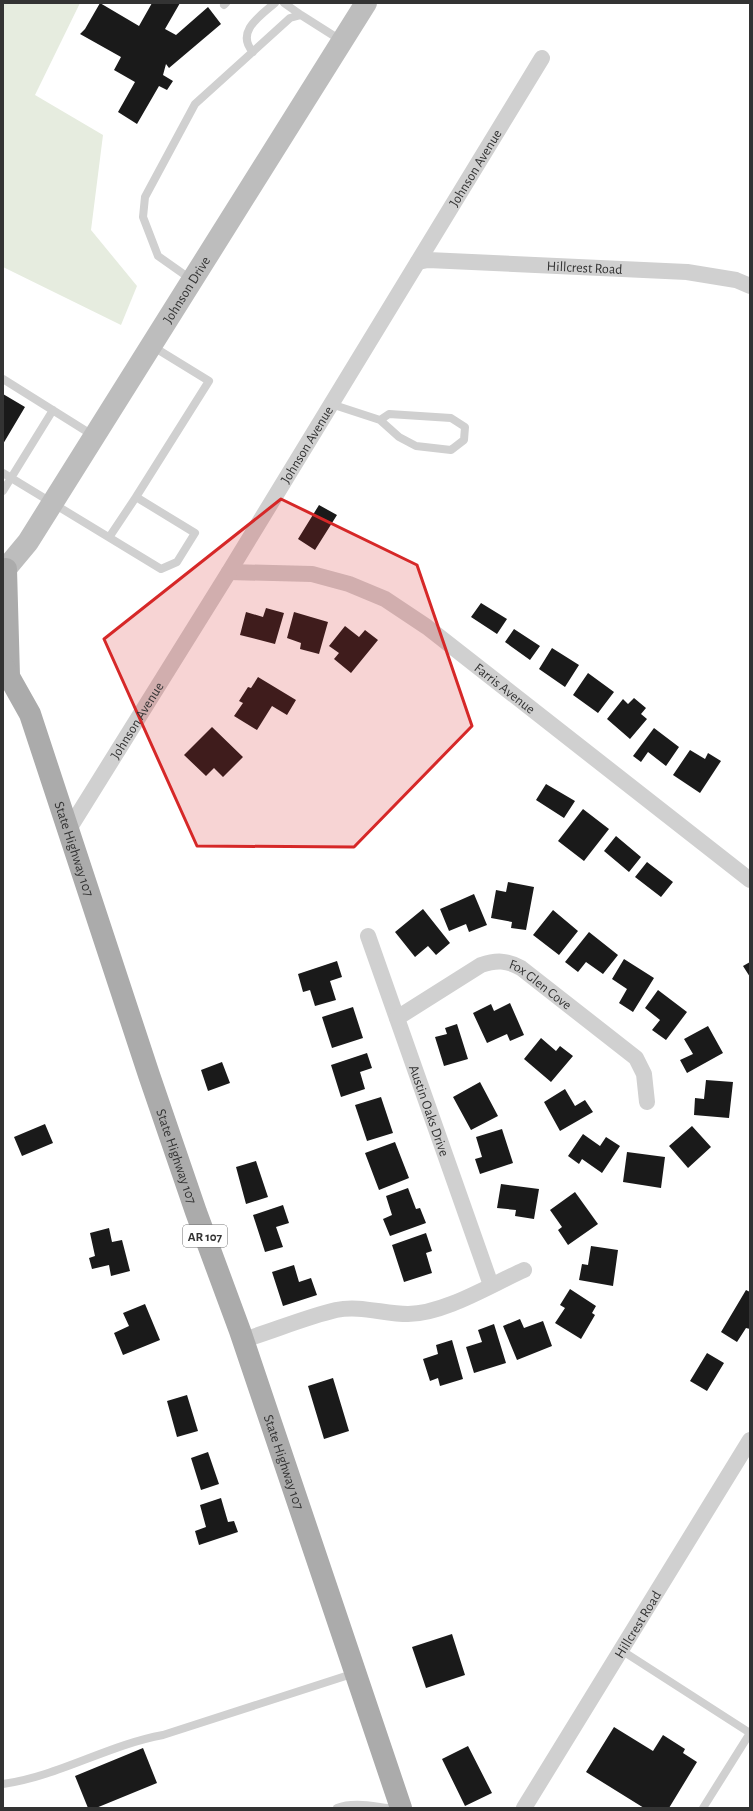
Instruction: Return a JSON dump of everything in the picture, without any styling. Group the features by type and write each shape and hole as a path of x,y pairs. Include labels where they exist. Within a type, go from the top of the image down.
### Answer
{"main road":[{"path":"4,571 6,671"},
{"name":"State Highway 107","path":"6,671 30,714 181,1169 243,1340 401,1808"}],"street":[{"name":"Johnson Drive","path":"4,571 28,542 54,502 366,3"},
{"name":"Johnson Avenue","path":"69,829 542,58"},
{"name":"Hillcrest Road","path":"418,262 428,260 687,272 736,280 750,286"},
{"name":"Farris Avenue","path":"228,572 312,574 349,584 385,599 427,626 750,880"},
{"name":"Austin Oaks Drive","path":"368,936 491,1285"},
{"name":"Fox Glen Cove","path":"397,1018 481,965 491,961 513,963 636,1058 644,1074 647,1102"},
{"path":"243,1340 336,1310 355,1308 409,1314 435,1309 460,1301 524,1270"},
{"name":"Hillcrest Road","path":"524,1808 750,1440"}],"lane":[{"path":"253,52 247,45 245,38 251,26 274,3"},
{"path":"284,3 300,15 342,41"},
{"path":"192,281 158,256 143,217 145,197 195,104 290,18 300,15"},
{"path":"110,536 209,381 152,346"},
{"path":"3,379 95,437"},
{"path":"331,404 380,420 399,437 416,446 451,450 464,440 465,427 451,418 389,414 380,420"},
{"path":"3,491 53,410"},
{"path":"3,473 110,536 161,569 177,562 195,533 136,497"},
{"path":"621,1650 750,1733 703,1808"},
{"path":"3,1784 27,1780 142,1739 163,1735 356,1673"},
{"path":"337,1808 342,1806 365,1805 388,1808"}],"highlighted area":[{"path":"281,499 417,565 472,726 354,847 197,846 104,639"}],"shaded area":[{"path":"3,3 80,3 35,95 103,135 91,230 137,286 121,325 3,267"}],"building":[{"path":"100,3 139,26 152,3 180,3 165,29 176,35 208,7 221,24 169,68 166,64 163,75 173,81 167,90 159,86 137,124 118,112 135,82 114,70 121,57 80,34 85,29"},
{"path":"3,394 25,407 3,444"},
{"path":"319,505 337,515 315,550 298,539"},
{"path":"481,603 507,619 497,634 471,617"},
{"path":"266,608 284,613 275,644 240,635 246,612 263,617"},
{"path":"294,612 328,622 319,654 300,649 301,643 287,638"},
{"path":"345,626 359,637 365,630 378,640 351,673 334,659 339,653 329,646"},
{"path":"514,629 540,646 530,660 505,642"},
{"path":"552,648 579,665 565,687 539,669"},
{"path":"588,673 614,692 598,713 573,695"},
{"path":"258,677 296,700 287,715 272,706 257,730 234,716 243,703 239,701 248,687 251,688"},
{"path":"634,698 646,708 641,714 647,719 630,739 607,719 623,699 628,704"},
{"path":"212,727 243,757 223,777 214,768 206,776 184,755"},
{"path":"654,728 679,747 666,766 648,752 641,762 633,756"},
{"path":"690,750 705,759 708,753 721,761 700,793 673,775"},
{"path":"546,784 575,801 564,818 536,800"},
{"path":"583,809 609,829 584,861 558,841"},
{"path":"616,836 641,857 629,872 604,851"},
{"path":"647,862 673,882 661,897 635,877"},
{"path":"508,882 534,887 526,930 511,928 512,922 491,918 496,890 506,892"},
{"path":"474,894 487,925 469,932 466,924 449,931 440,909"},
{"path":"423,909 450,943 436,955 428,946 415,957 395,932"},
{"path":"553,910 578,931 559,955 533,935"},
{"path":"589,932 618,955 603,974 586,962 578,972 565,962"},
{"path":"624,959 654,978 633,1012 619,1003 627,989 612,979"},
{"path":"337,961 342,977 330,981 336,1000 315,1006 310,990 303,992 298,974"},
{"path":"750,962 750,977 743,966"},
{"path":"658,990 687,1012 666,1040 652,1030 660,1020 645,1008"},
{"path":"510,1003 524,1035 510,1041 507,1034 487,1043 473,1013 491,1004 494,1011"},
{"path":"353,1007 363,1038 332,1048 322,1017"},
{"path":"457,1024 468,1059 444,1066 435,1037 447,1034 445,1028"},
{"path":"708,1026 723,1053 687,1073 680,1060 693,1054 684,1039"},
{"path":"541,1038 556,1051 560,1046 573,1056 551,1082 524,1059"},
{"path":"367,1053 372,1068 360,1072 365,1089 341,1097 331,1065"},
{"path":"222,1062 230,1083 208,1091 201,1070"},
{"path":"706,1080 733,1082 729,1118 694,1115 695,1098 704,1099"},
{"path":"480,1082 498,1116 471,1130 453,1097"},
{"path":"565,1089 575,1106 585,1100 593,1112 560,1131 544,1102"},
{"path":"381,1097 393,1133 367,1141 355,1105"},
{"path":"45,1124 53,1143 22,1156 14,1137"},
{"path":"692,1126 711,1147 688,1168 669,1146"},
{"path":"502,1129 513,1163 480,1174 475,1159 482,1157 476,1137"},
{"path":"583,1134 600,1146 606,1137 620,1146 602,1173 582,1159 579,1164 568,1156"},
{"path":"395,1142 409,1178 379,1190 365,1153"},
{"path":"627,1152 665,1157 661,1188 623,1182"},
{"path":"256,1161 268,1197 246,1204 236,1167"},
{"path":"501,1184 539,1189 534,1219 515,1216 516,1210 497,1208"},
{"path":"408,1188 416,1209 420,1208 426,1223 390,1236 383,1219 392,1215 386,1196"},
{"path":"575,1192 598,1224 568,1245 558,1230 562,1227 550,1210"},
{"path":"283,1205 289,1223 276,1227 283,1247 265,1252 253,1215"},
{"path":"109,1228 112,1242 122,1240 130,1271 111,1276 109,1265 92,1269 89,1258 95,1256 90,1233"},
{"path":"426,1233 432,1251 426,1253 432,1273 404,1282 392,1245"},
{"path":"591,1246 618,1250 613,1286 579,1280 582,1264 588,1265"},
{"path":"294,1265 299,1282 311,1278 317,1295 283,1306 272,1272"},
{"path":"570,1289 596,1306 592,1313 595,1315 581,1339 555,1323 565,1308 560,1305"},
{"path":"746,1290 750,1292 750,1329 746,1328 737,1342 721,1332"},
{"path":"145,1304 160,1340 123,1355 114,1333 129,1326 123,1313"},
{"path":"520,1319 524,1328 543,1321 552,1346 517,1360 503,1326"},
{"path":"494,1324 506,1363 474,1373 466,1347 482,1342 478,1330"},
{"path":"452,1340 463,1379 440,1386 438,1378 430,1381 423,1359 438,1354 436,1345"},
{"path":"707,1353 724,1363 707,1391 690,1381"},
{"path":"333,1378 349,1431 324,1439 308,1386"},
{"path":"187,1395 198,1431 177,1437 167,1401"},
{"path":"208,1452 219,1484 201,1490 191,1458"},
{"path":"221,1498 228,1522 234,1521 238,1532 199,1545 195,1531 206,1527 200,1505"},
{"path":"452,1634 465,1675 426,1688 412,1647"},
{"path":"614,1727 653,1751 663,1735 685,1749 683,1753 697,1762 669,1808 644,1808 586,1772"},
{"path":"468,1746 492,1793 465,1806 442,1759"},
{"path":"143,1748 157,1783 96,1808 88,1808 75,1776"}]}
